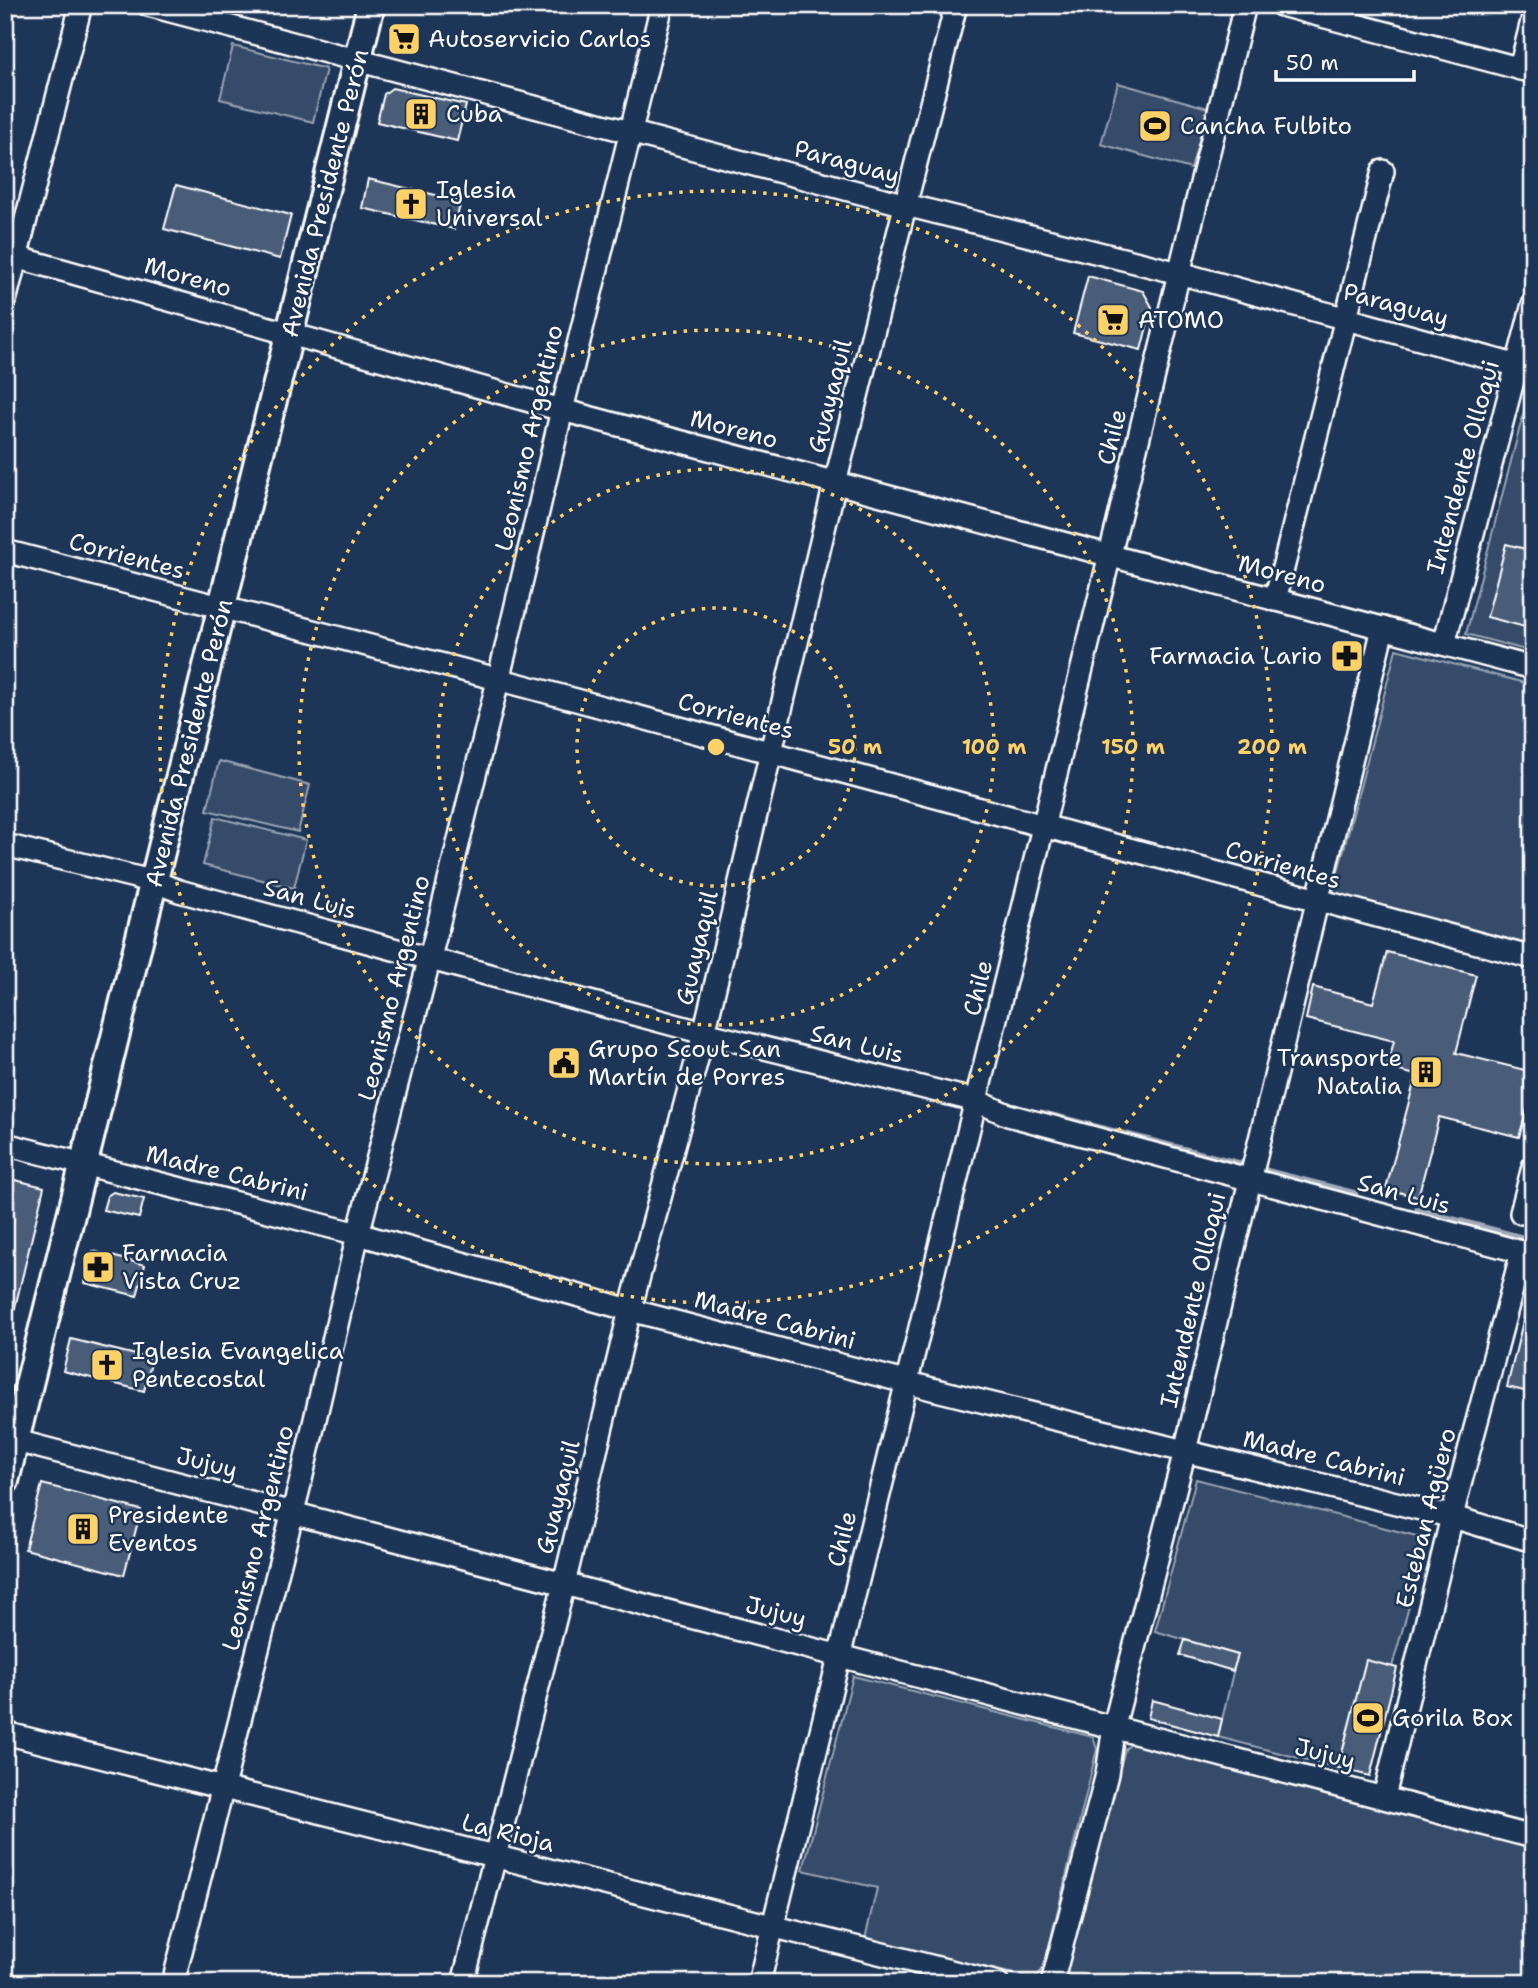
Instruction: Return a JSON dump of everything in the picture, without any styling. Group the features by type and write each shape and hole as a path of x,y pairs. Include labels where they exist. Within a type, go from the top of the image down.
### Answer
{"main road":[{"name":"Avenida Presidente Perón","path":"5,1480 10,1439 84,1164 155,882 371,5"}],"street":[{"path":"5,301 11,255 81,5"},
{"name":"Paraguay","path":"148,5 905,205 1179,273 1525,368"},
{"name":"Leonismo Argentino","path":"173,1983 292,1512 358,1234 429,959 663,5"},
{"name":"Guayaquil","path":"463,1983 630,1310 704,1032 835,483 956,5"},
{"name":"Chile","path":"759,1983 1245,5"},
{"path":"1281,5 1526,70 1533,18"},
{"path":"1275,600 1383,171"},
{"name":"Moreno","path":"11,255 562,410 1533,667"},
{"name":"Intendente Olloqui","path":"1444,644 1525,368 1533,304"},
{"name":"Corrientes","path":"5,551 498,680 1533,958"},
{"name":"Intendente Olloqui","path":"1052,1983 1107,1774 1114,1726 1185,1451 1382,628"},
{"name":"San Luis","path":"5,845 155,882 704,1032 977,1101 1008,1115 1527,1254"},
{"name":"Madre Cabrini","path":"5,1144 358,1234 630,1310 907,1382 1453,1517 1533,1541"},
{"path":"1521,1213 1533,1167"},
{"name":"Esteban Agüero","path":"1384,1797 1453,1517 1527,1254"},
{"name":"Jujuy","path":"10,1439 1533,1837"},
{"name":"La Rioja","path":"5,1733 998,1983"}],"shaded area":[{"path":"233,46 326,69 313,122 220,99"},
{"name":"Cancha Fulbito","path":"1118,83 1208,108 1191,169 1101,144"},
{"path":"1530,388 1533,388 1533,652 1466,634"},
{"path":"1396,649 1533,685 1533,947 1332,895"},
{"path":"219,761 310,785 298,832 207,810"},
{"path":"215,817 306,840 294,888 203,865"},
{"path":"1196,1479 1428,1539 1392,1667 1366,1661 1338,1768 1218,1737 1237,1655 1155,1631"},
{"path":"853,1676 1093,1737 1097,1749 1044,1967 1035,1979 865,1939 877,1888 803,1870"},
{"path":"1144,1742 1533,1847 1533,1983 1064,1983 1125,1749"}],"building":[{"name":"Cuba","path":"392,88 466,105 457,141 377,122 384,94"},
{"name":"Iglesia Universal","path":"368,179 461,201 454,229 362,208"},
{"path":"176,185 291,215 280,259 164,229"},
{"name":"ATOMO","path":"1088,276 1143,291 1152,307 1141,350 1073,333"},
{"path":"1506,544 1533,551 1533,629 1487,617"},
{"name":"Transporte Natalia","path":"1387,952 1476,975 1456,1053 1533,1072 1533,1088 1519,1137 1439,1117 1418,1197 1386,1189 1416,1075 1387,1068 1394,1041 1306,1019 1313,987 1373,1003"},
{"path":"11,1179 44,1187 11,1324 5,1323 5,1203"},
{"path":"113,1192 144,1199 139,1218 103,1210 107,1196"},
{"path":"93,1251 145,1265 137,1296 85,1283"},
{"path":"1527,1305 1533,1306 1533,1393 1507,1387"},
{"name":"Iglesia Evangelica Pentecostal","path":"71,1339 152,1359 144,1391 63,1371"},
{"name":"Presidente Eventos","path":"42,1484 141,1510 124,1575 25,1549"},
{"path":"1185,1640 1238,1655 1233,1671 1180,1655"},
{"name":"Gorila Box","path":"1366,1660 1397,1668 1370,1776 1338,1768"},
{"path":"1152,1700 1222,1719 1218,1737 1148,1718"}],"waterway":[{"path":"1041,1112 1248,1165"},
{"path":"1258,1168 1356,1193"},
{"path":"1417,1209 1533,1240"}],"place":[{"name":"Autoservicio Carlos","path":"404,39"},
{"name":"Cuba","path":"421,114"},
{"name":"Cancha Fulbito","path":"1155,126"},
{"name":"Iglesia Universal","path":"411,204"},
{"name":"ATOMO","path":"1113,320"},
{"name":"Farmacia Lario","path":"1347,656"},
{"name":"Grupo Scout San Martín de Porres","path":"564,1063"},
{"name":"Transporte Natalia","path":"1426,1072"},
{"name":"Farmacia Vista Cruz","path":"98,1267"},
{"name":"Iglesia Evangelica Pentecostal","path":"107,1365"},
{"name":"Presidente Eventos","path":"83,1529"},
{"name":"Gorila Box","path":"1368,1718"}]}
